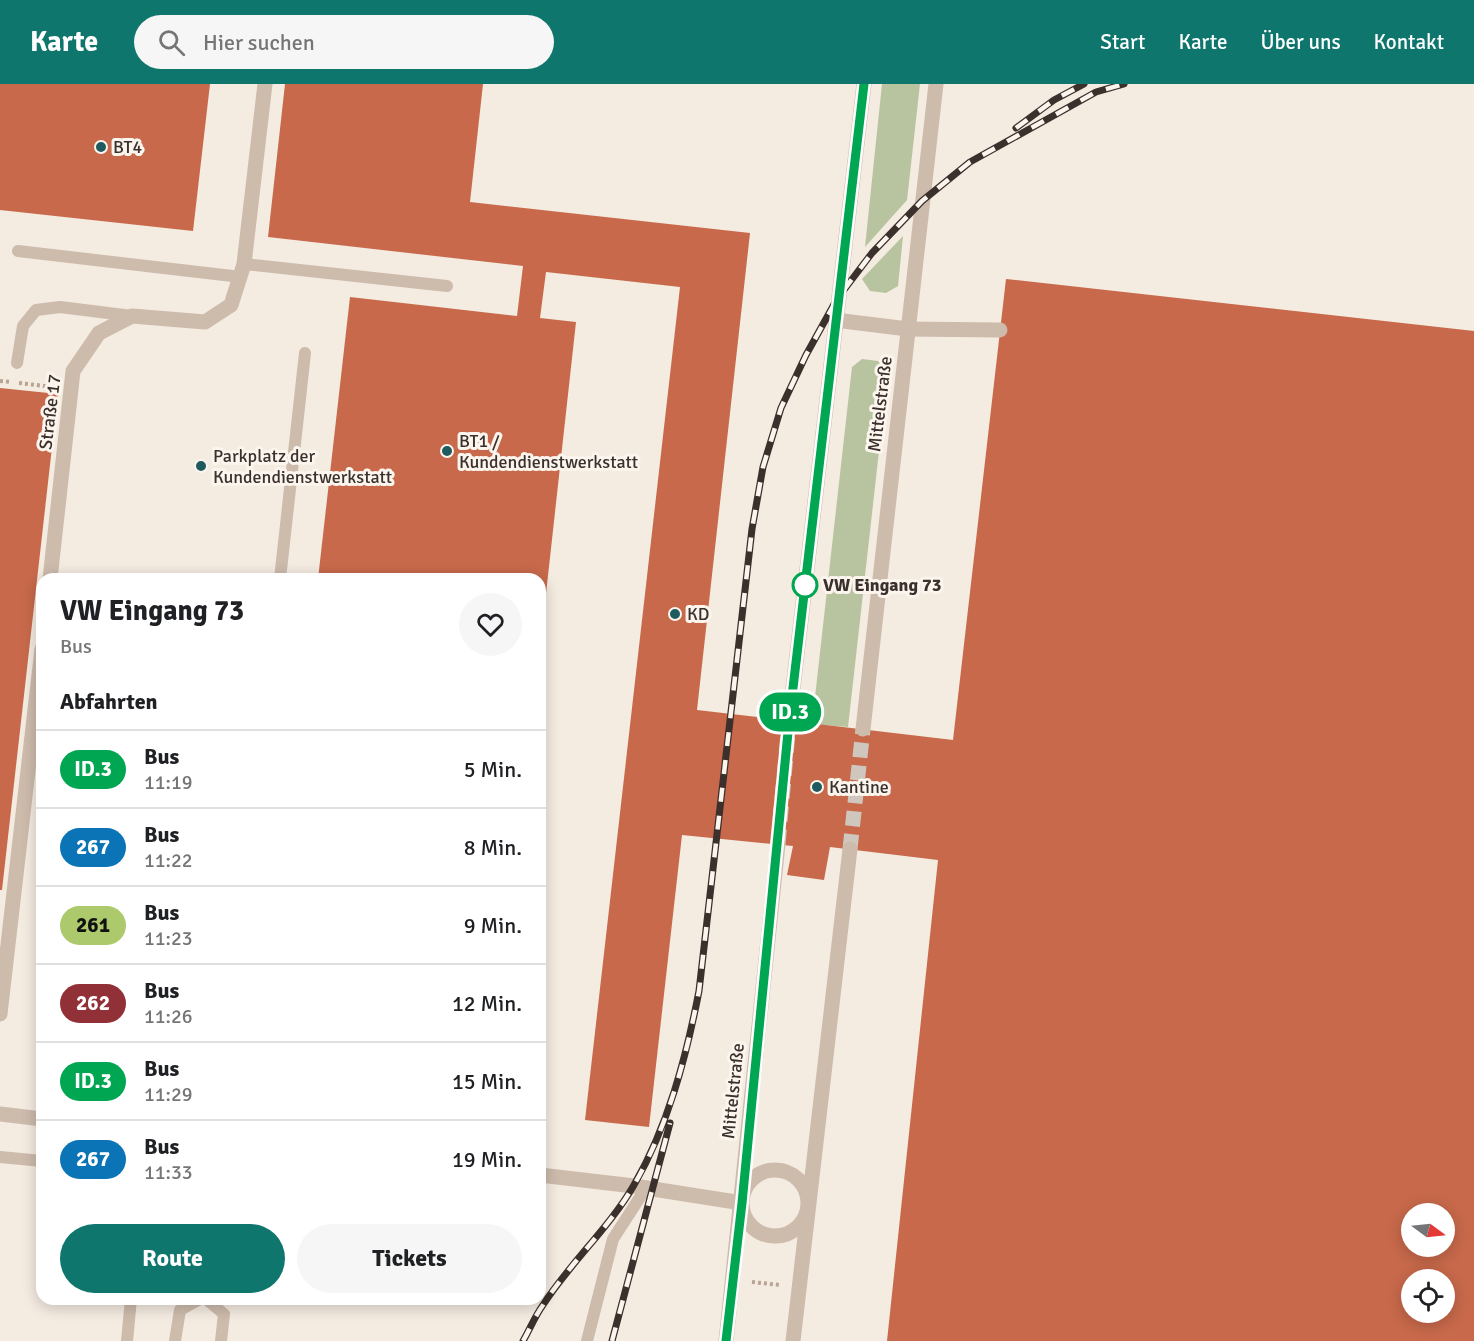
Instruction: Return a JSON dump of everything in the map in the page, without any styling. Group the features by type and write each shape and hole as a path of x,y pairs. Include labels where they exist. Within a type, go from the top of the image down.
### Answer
{"street":[{"path":"132,316 205,322 231,305 243,270 265,84"},
{"path":"789,722 864,84"},
{"name":"Mittelstraße","path":"863,729 936,84"},
{"name":"Straße 17","path":"51,573 74,371 99,333 132,316"},
{"path":"835,320 908,329 1000,330"},
{"path":"0,1014 36,701"},
{"name":"Mittelstraße","path":"726,1341 742,1203 777,844"},
{"path":"793,1341 850,849"},
{"path":"0,1114 36,1118"},
{"path":"769,1170 780,1170 790,1173 801,1182 808,1204 805,1217 797,1228 786,1235 773,1236 762,1234 749,1224 745,1218 742,1203 747,1186 755,1176 769,1170"},
{"path":"546,1176 742,1203"}],"lane":[{"path":"18,251 447,286"},
{"path":"17,363 23,326 36,310 60,307 132,316"},
{"path":"281,573 305,353"},
{"path":"0,1157 36,1160"},
{"path":"587,1341 613,1239 646,1188"},
{"path":"127,1341 130,1305"},
{"path":"176,1341 180,1310 189,1305"},
{"path":"213,1305 224,1314 221,1341"}],"path":[{"path":"0,381 72,389"},
{"path":"733,1279 799,1287"}],"green space":[{"path":"882,84 920,84 907,200 865,247"},
{"path":"903,236 898,286 886,293 870,291 862,279"},
{"path":"862,359 878,361 888,371 848,727 812,724 852,367"}],"building":[{"name":"BT4","path":"0,84 210,84 193,231 0,210"},
{"path":"285,84 483,84 470,202 750,233 697,710 953,740 1006,279 1474,331 1474,1341 887,1341 938,860 830,847 824,880 787,875 793,846 682,835 649,1127 585,1120 680,287 546,272 540,318 576,322 546,594 546,573 319,573 350,297 517,316 523,266 268,237"},
{"path":"0,388 58,394 2,890 0,890"}],"tunnel":[{"path":"778,844 789,722"},
{"path":"850,849 863,729"}],"railway":[{"path":"1016,128 1054,100 1084,84"},
{"path":"546,1300 613,1216 634,1185 657,1139 682,1066 699,991 752,529 763,467 781,408 806,355 837,299 872,253 922,201 970,162 1096,92 1124,84"},
{"path":"612,1341 670,1123"},
{"path":"523,1341 543,1305"}],"bus line":[{"name":"ID.3","path":"726,1341 742,1203 789,722 864,84"}],"place":[{"name":"BT4","path":"101,147"},
{"name":"BT1 / Kundendienstwerkstatt","path":"447,451"},
{"name":"Parkplatz der Kundendienstwerkstatt","path":"201,466"},
{"name":"VW Eingang 73","path":"805,585"},
{"name":"KD","path":"675,614"},
{"name":"Kantine","path":"817,787"}]}
